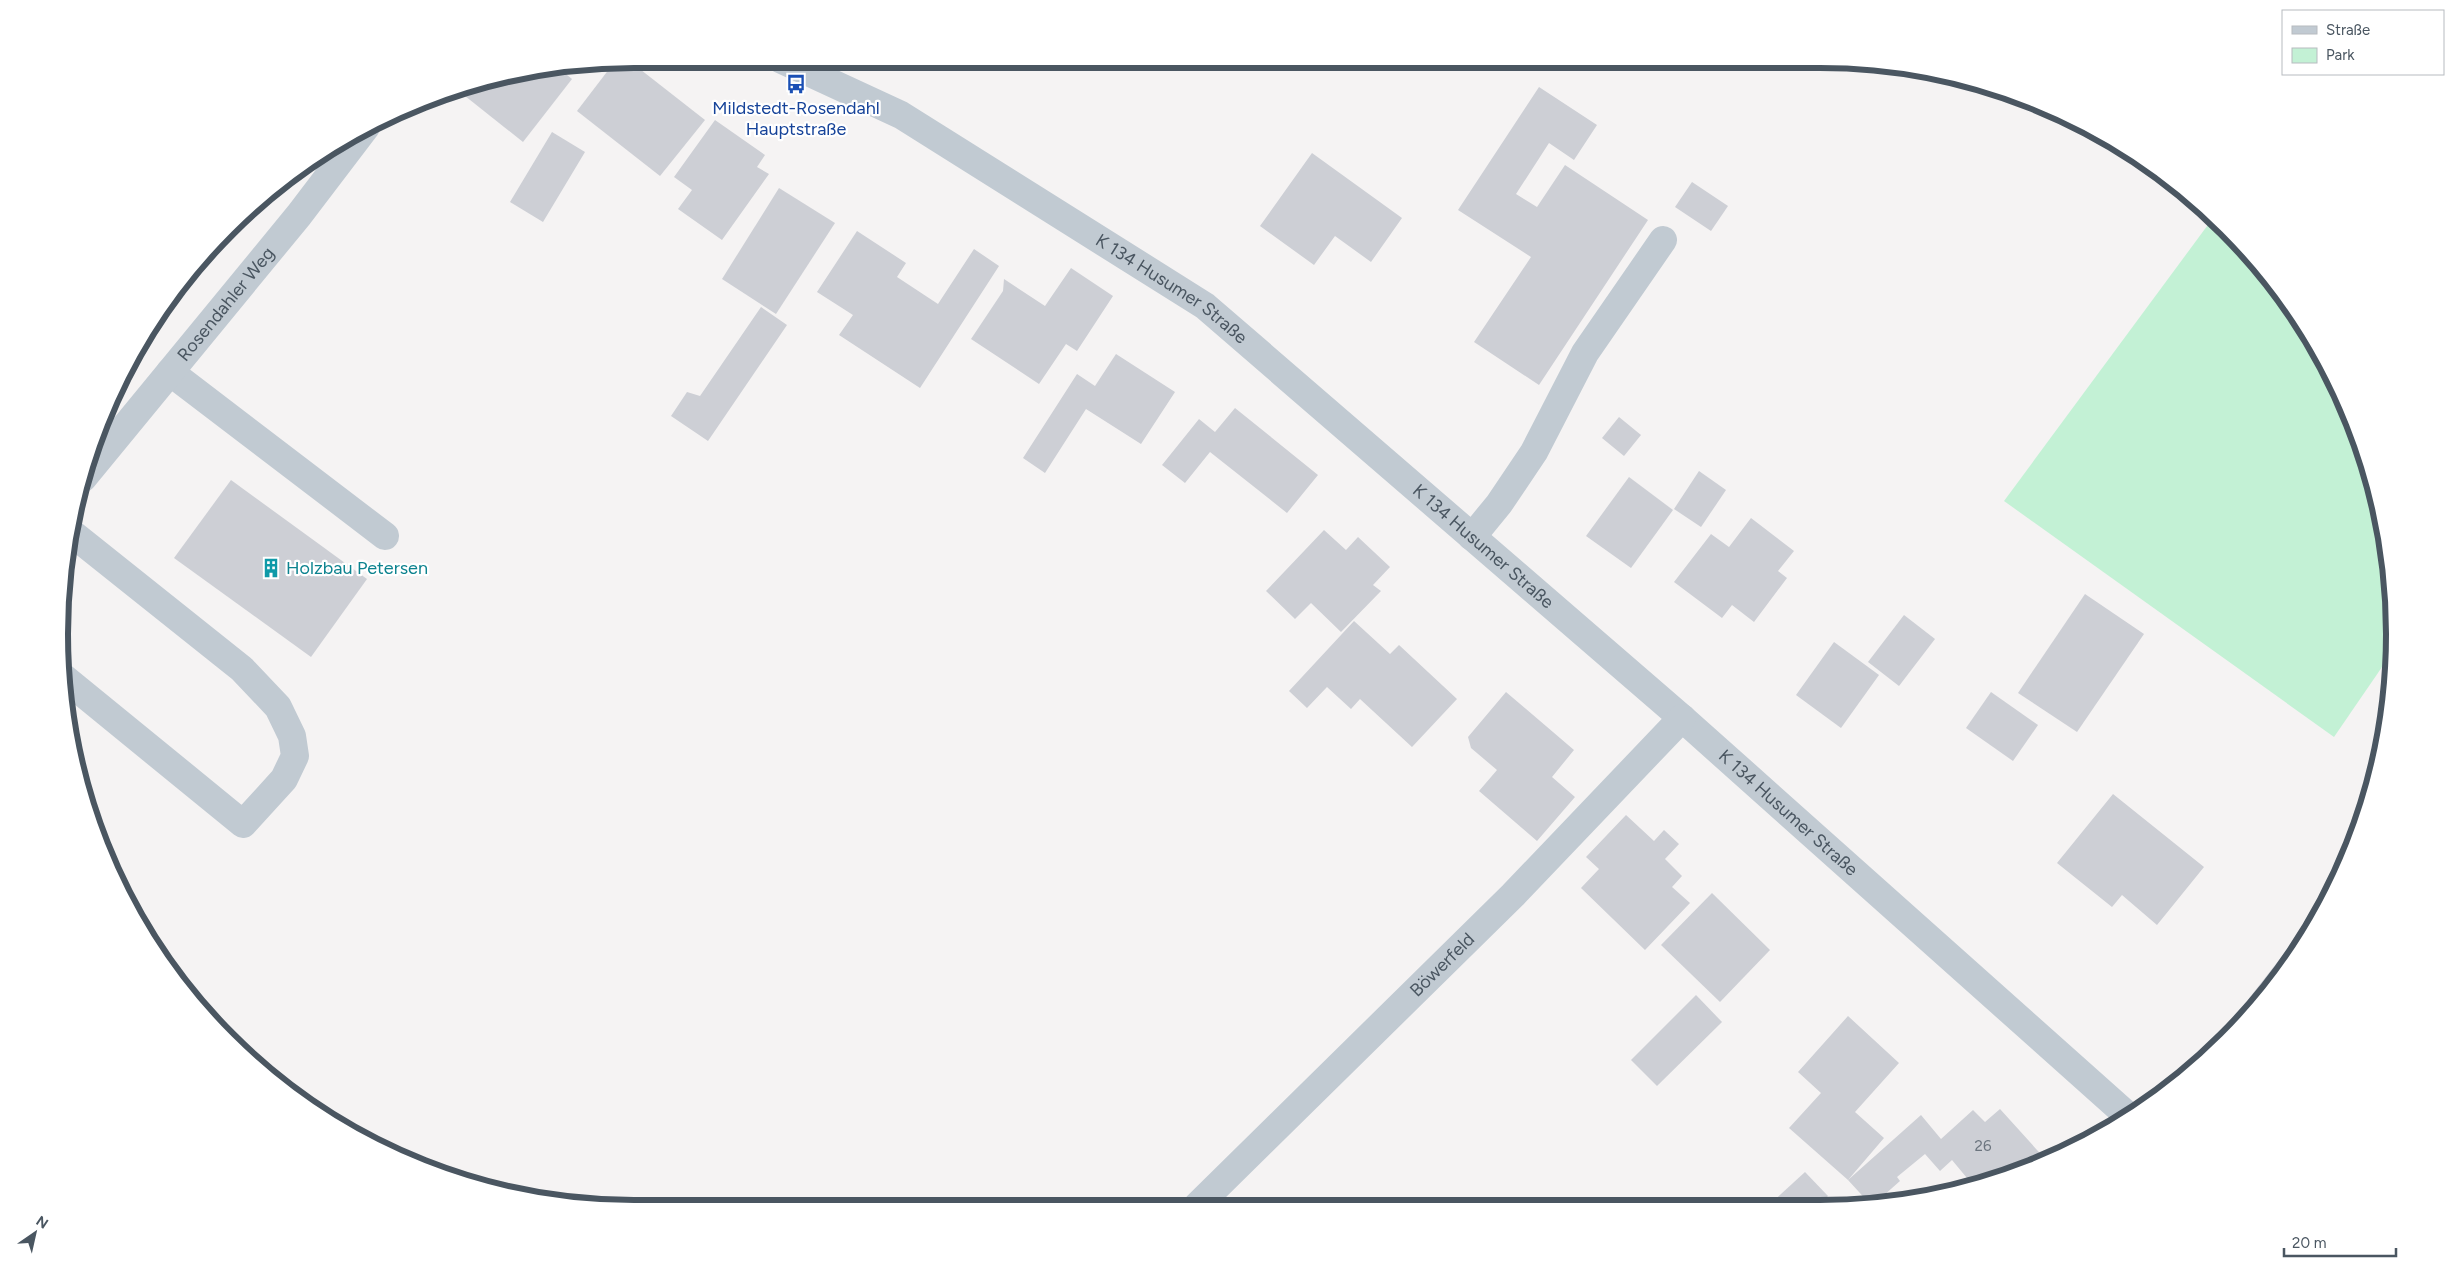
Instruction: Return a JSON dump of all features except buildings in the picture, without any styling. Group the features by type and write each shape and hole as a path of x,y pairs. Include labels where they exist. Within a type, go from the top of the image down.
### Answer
{"street":[{"name":"K 134 Husumer Straße","path":"799,68 901,115 1205,306 1682,718 2123,1112"},
{"name":"Rosendahler Weg","path":"94,465 300,215 356,140"},
{"path":"1472,537 1499,504 1534,452 1585,353 1663,240"},
{"path":"170,372 386,536"},
{"path":"70,683 243,824 284,779 295,756 292,736 278,707 242,669 76,536"},
{"name":"Böwerfeld","path":"1203,1200 1513,894 1682,718"}],"green space":[{"path":"2210,223 2246,260 2291,319 2328,383 2343,417 2367,487 2376,523 2385,597 2385,662 2334,737 2004,501"}],"place":[{"name":"Mildstedt-Rosendahl Hauptstraße","path":"796,84"},
{"name":"Holzbau Petersen","path":"271,568"}]}
